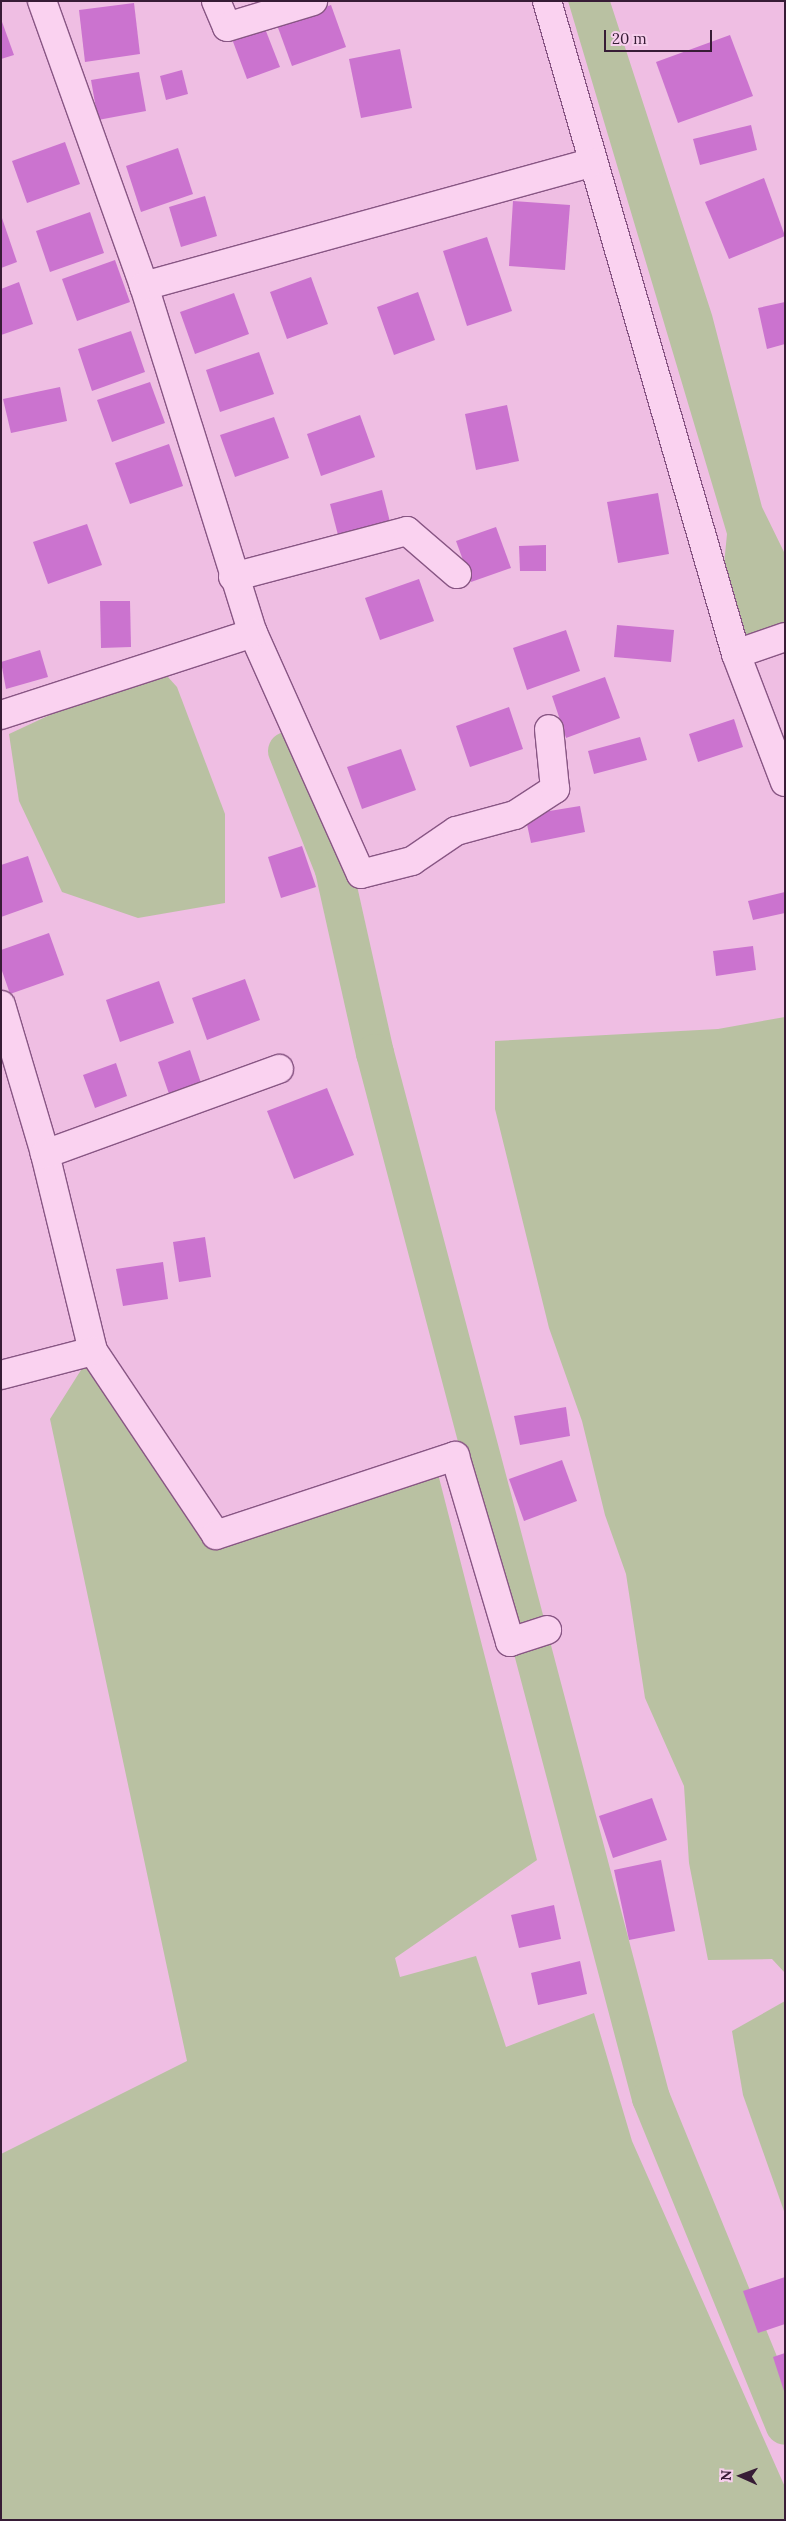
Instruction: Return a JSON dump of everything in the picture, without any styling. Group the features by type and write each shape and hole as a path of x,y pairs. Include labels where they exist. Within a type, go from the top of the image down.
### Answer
{"street":[{"path":"42,1 144,286 233,577 253,633 361,874 412,861 456,831 515,815 556,789 549,729"},
{"path":"216,1 227,27 313,1"},
{"path":"547,1 590,163 736,654 785,782"},
{"path":"144,286 590,163"},
{"path":"233,577 407,531 457,574"},
{"path":"1,715 253,633"},
{"path":"736,654 785,636"},
{"path":"1,1005 45,1154 93,1351 216,1535 455,1456 510,1642 547,1630"},
{"path":"45,1154 279,1069"},
{"path":"1,1376 93,1351"}],"shaded area":[{"path":"568,1 610,1 712,315 762,507 785,554 785,632 743,637 721,595 727,534"},
{"path":"157,665 177,687 225,814 225,903 138,918 62,892 19,801 9,734"},
{"path":"785,1017 785,1973 772,1959 708,1960 689,1863 684,1786 645,1698 626,1574 605,1515 582,1421 549,1328 495,1109 495,1041 718,1029"},
{"path":"93,1351 216,1535 435,1462 537,1860 395,1958 400,1977 476,1956 506,2047 594,2013 632,2141 785,2487 785,2520 1,2520 1,2154 187,2061 50,1419"},
{"path":"785,2001 785,2214 743,2095 732,2031"}],"building":[{"path":"134,3 140,54 85,62 79,10"},
{"path":"331,5 346,47 292,66 277,25"},
{"path":"1,19 14,55 1,59"},
{"path":"264,26 280,67 247,79 232,39"},
{"path":"730,35 753,96 678,123 656,62"},
{"path":"400,49 412,108 361,118 349,59"},
{"path":"182,70 188,94 166,100 160,76"},
{"path":"139,72 146,111 98,120 91,80"},
{"path":"751,125 757,150 700,165 693,139"},
{"path":"65,142 80,184 27,203 12,161"},
{"path":"178,148 193,194 141,212 126,166"},
{"path":"764,178 785,236 729,259 705,202"},
{"path":"205,196 217,236 181,247 169,207"},
{"path":"513,201 570,205 565,270 509,266"},
{"path":"90,212 104,253 50,272 36,231"},
{"path":"1,219 17,262 1,268"},
{"path":"487,237 512,311 467,326 443,251"},
{"path":"115,260 130,302 77,321 62,279"},
{"path":"311,277 328,324 287,339 270,292"},
{"path":"19,282 33,324 1,335 1,289"},
{"path":"418,292 435,340 394,355 377,307"},
{"path":"234,293 249,334 195,354 180,312"},
{"path":"785,302 785,344 767,349 758,308"},
{"path":"131,331 145,372 92,391 78,349"},
{"path":"259,352 274,394 220,412 206,370"},
{"path":"150,382 165,423 112,442 97,400"},
{"path":"60,387 67,421 11,433 3,399"},
{"path":"507,405 519,461 476,470 465,414"},
{"path":"360,415 375,457 321,476 307,434"},
{"path":"274,417 289,458 235,477 220,435"},
{"path":"169,444 183,486 130,504 115,463"},
{"path":"382,490 390,522 338,535 330,504"},
{"path":"658,493 669,554 618,563 607,502"},
{"path":"87,524 102,565 48,584 33,542"},
{"path":"496,527 511,568 471,582 456,541"},
{"path":"546,545 546,571 520,571 519,546"},
{"path":"419,579 434,621 380,640 365,598"},
{"path":"100,601 130,601 131,647 101,648"},
{"path":"617,625 674,630 671,662 614,657"},
{"path":"566,630 580,671 527,690 513,648"},
{"path":"40,650 48,677 6,689 1,662"},
{"path":"605,677 620,718 566,738 552,696"},
{"path":"509,707 523,749 470,767 456,726"},
{"path":"734,719 743,747 698,762 689,734"},
{"path":"640,737 647,760 594,774 588,751"},
{"path":"401,749 416,790 362,809 347,767"},
{"path":"580,806 585,832 531,843 525,815"},
{"path":"302,846 316,887 281,898 268,857"},
{"path":"28,856 43,902 1,917 1,865"},
{"path":"785,892 785,913 753,920 748,901"},
{"path":"49,933 64,975 10,994 1,968 1,950"},
{"path":"753,946 756,970 716,976 713,951"},
{"path":"245,979 260,1020 207,1040 192,998"},
{"path":"159,981 174,1023 120,1042 106,1000"},
{"path":"190,1050 201,1083 169,1094 158,1062"},
{"path":"116,1063 127,1096 95,1108 83,1075"},
{"path":"327,1088 354,1155 294,1179 267,1111"},
{"path":"205,1237 211,1277 179,1282 173,1242"},
{"path":"163,1262 168,1299 123,1306 116,1269"},
{"path":"566,1407 570,1436 520,1445 514,1416"},
{"path":"562,1460 577,1501 524,1521 509,1479"},
{"path":"652,1798 667,1840 613,1858 599,1816"},
{"path":"661,1860 675,1931 629,1940 614,1870"},
{"path":"554,1905 561,1939 519,1948 511,1915"},
{"path":"580,1961 587,1994 538,2005 531,1973"},
{"path":"785,2277 785,2324 758,2333 743,2291"},
{"path":"785,2353 785,2390 784,2391 773,2357"}],"waterway":[{"path":"287,751 334,870 375,1053 651,2098 785,2426"}]}
